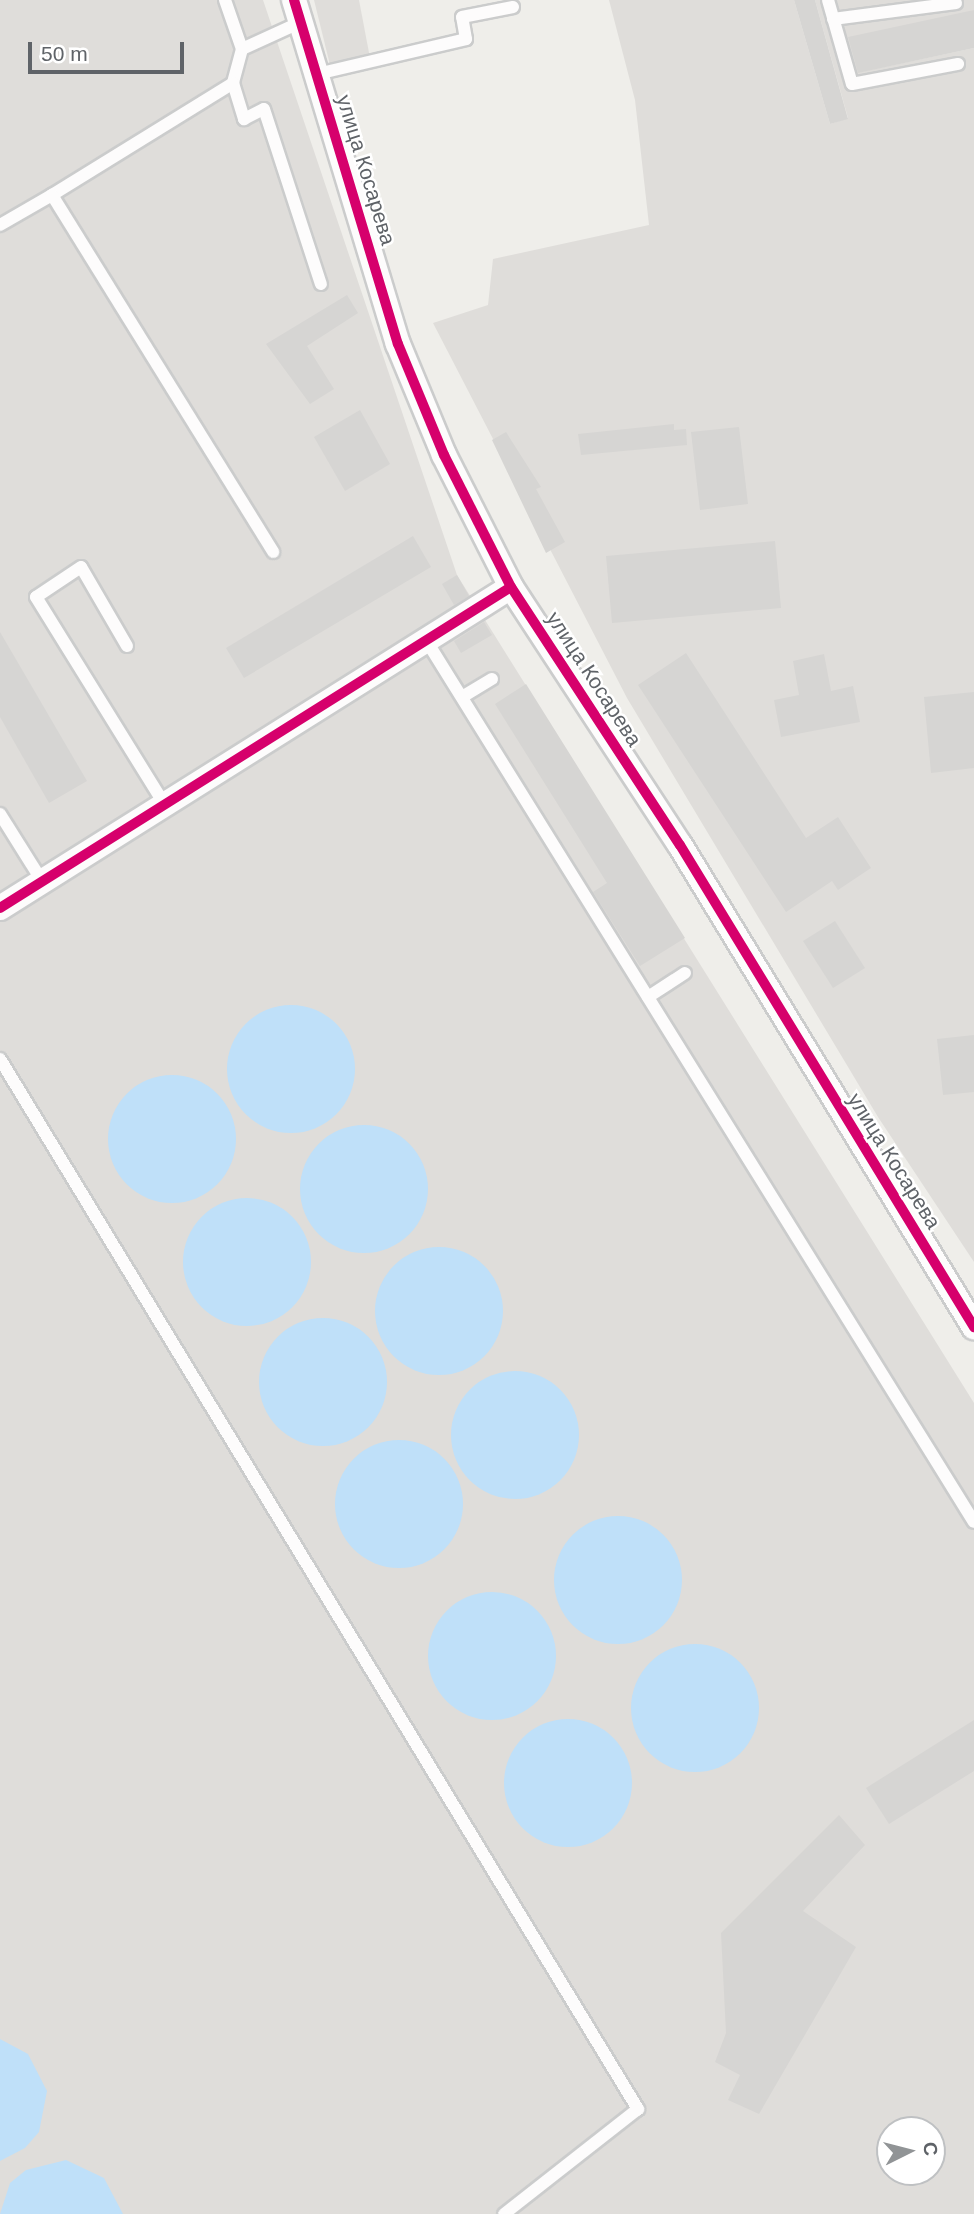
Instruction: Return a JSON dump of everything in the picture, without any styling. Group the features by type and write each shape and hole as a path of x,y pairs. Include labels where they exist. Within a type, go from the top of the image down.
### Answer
{"street":[{"name":"улица Косарева","path":"298,11 398,344 444,455 511,587 680,845 974,1327"},
{"path":"0,908 511,587"}],"lane":[{"path":"225,0 242,49 233,83 244,119 264,109 321,284"},
{"path":"828,0 852,84 958,64"},
{"path":"833,19 956,3"},
{"path":"317,74 466,38 462,17 513,7"},
{"path":"242,49 298,11"},
{"path":"0,225 233,83"},
{"path":"52,195 273,552"},
{"path":"127,646 81,567 36,597 165,804"},
{"path":"426,640 974,1522"},
{"path":"462,697 492,679"},
{"path":"0,814 42,881"},
{"path":"648,997 685,973"},
{"path":"0,1059 638,2109 504,2214"}],"shaded area":[{"path":"0,0 263,0 457,575 974,1403 974,2214 0,2214"},
{"path":"314,0 359,0 370,58 331,69"},
{"path":"609,0 794,0 830,124 848,118 815,0 974,0 974,10 860,72 974,48 974,1262 878,1117 627,698 433,323 488,305 493,259 649,225 635,100"}],"water":[{"path":"291,1005 315,1010 336,1024 350,1045 355,1069 350,1093 336,1114 315,1128 291,1133 267,1128 246,1114 232,1093 227,1069 232,1045 246,1024 267,1010"},
{"path":"172,1075 196,1080 217,1094 231,1115 236,1139 231,1163 217,1184 196,1198 172,1203 148,1198 127,1184 113,1163 108,1139 113,1115 127,1094 148,1080"},
{"path":"364,1125 388,1130 409,1144 423,1165 428,1189 423,1213 409,1234 388,1248 364,1253 340,1248 319,1234 305,1213 300,1189 305,1165 319,1144 340,1130"},
{"path":"247,1198 271,1203 292,1217 306,1238 311,1262 306,1286 292,1307 271,1321 247,1326 223,1321 202,1307 188,1286 183,1262 188,1238 202,1217 223,1203"},
{"path":"439,1247 463,1252 484,1266 498,1287 503,1311 498,1335 484,1356 463,1370 439,1375 415,1370 394,1356 380,1335 375,1311 380,1287 394,1266 415,1252"},
{"path":"323,1318 347,1323 368,1337 382,1358 387,1382 382,1406 368,1427 347,1441 323,1446 299,1441 278,1427 264,1406 259,1382 264,1358 278,1337 299,1323"},
{"path":"515,1371 539,1376 560,1390 574,1411 579,1435 574,1459 560,1480 539,1494 515,1499 491,1494 470,1480 456,1459 451,1435 456,1411 470,1390 491,1376"},
{"path":"399,1440 423,1445 444,1459 458,1480 463,1504 458,1528 444,1549 423,1563 399,1568 375,1563 354,1549 340,1528 335,1504 340,1480 354,1459 375,1445"},
{"path":"618,1516 642,1521 663,1535 677,1556 682,1580 677,1604 663,1625 642,1639 618,1644 594,1639 573,1625 559,1604 554,1580 559,1556 573,1535 594,1521"},
{"path":"492,1592 516,1597 537,1611 551,1632 556,1656 551,1680 537,1701 516,1715 492,1720 468,1715 447,1701 433,1680 428,1656 433,1632 447,1611 468,1597"},
{"path":"695,1644 719,1649 740,1663 754,1684 759,1708 754,1732 740,1753 719,1767 695,1772 671,1767 650,1753 636,1732 631,1708 636,1684 650,1663 671,1649"},
{"path":"568,1719 592,1724 613,1738 627,1759 632,1783 627,1807 613,1828 592,1842 568,1847 544,1842 523,1828 509,1807 504,1783 509,1759 523,1738 544,1724"},
{"path":"0,2039 28,2054 47,2091 39,2132 25,2148 0,2161"},
{"path":"66,2160 104,2178 123,2214 0,2214 10,2183 26,2170"}],"building":[{"path":"794,0 815,0 848,119 830,124"},
{"path":"974,10 974,48 858,73 848,37"},
{"path":"347,295 358,313 307,346 334,389 310,404 266,344"},
{"path":"360,410 390,464 345,491 314,437"},
{"path":"674,424 674,430 686,429 687,445 581,455 578,434"},
{"path":"739,427 748,504 700,510 691,432"},
{"path":"506,432 541,487 536,489 565,542 546,553 492,440"},
{"path":"413,536 431,567 244,678 226,648"},
{"path":"775,541 781,608 612,623 606,556"},
{"path":"457,575 469,596 454,605 442,584"},
{"path":"484,622 492,635 461,653 454,641"},
{"path":"0,632 87,781 49,803 0,717"},
{"path":"686,653 806,838 838,817 871,868 838,890 832,881 786,912 638,685"},
{"path":"824,654 831,691 853,686 860,722 781,737 774,700 799,695 793,661"},
{"path":"526,684 685,938 640,966 593,892 607,883 495,704"},
{"path":"974,692 974,768 931,773 924,697"},
{"path":"835,921 865,968 833,988 803,941"},
{"path":"974,1035 974,1092 943,1095 937,1039"},
{"path":"974,1720 974,1771 889,1824 866,1788"},
{"path":"839,1815 865,1845 803,1911 856,1947 759,2114 728,2100 740,2075 715,2062 726,2033 721,1933"}],"cycle path":[{"path":"294,0 398,344 444,455 511,587 680,845 974,1327"},
{"path":"0,908 511,587"}]}
